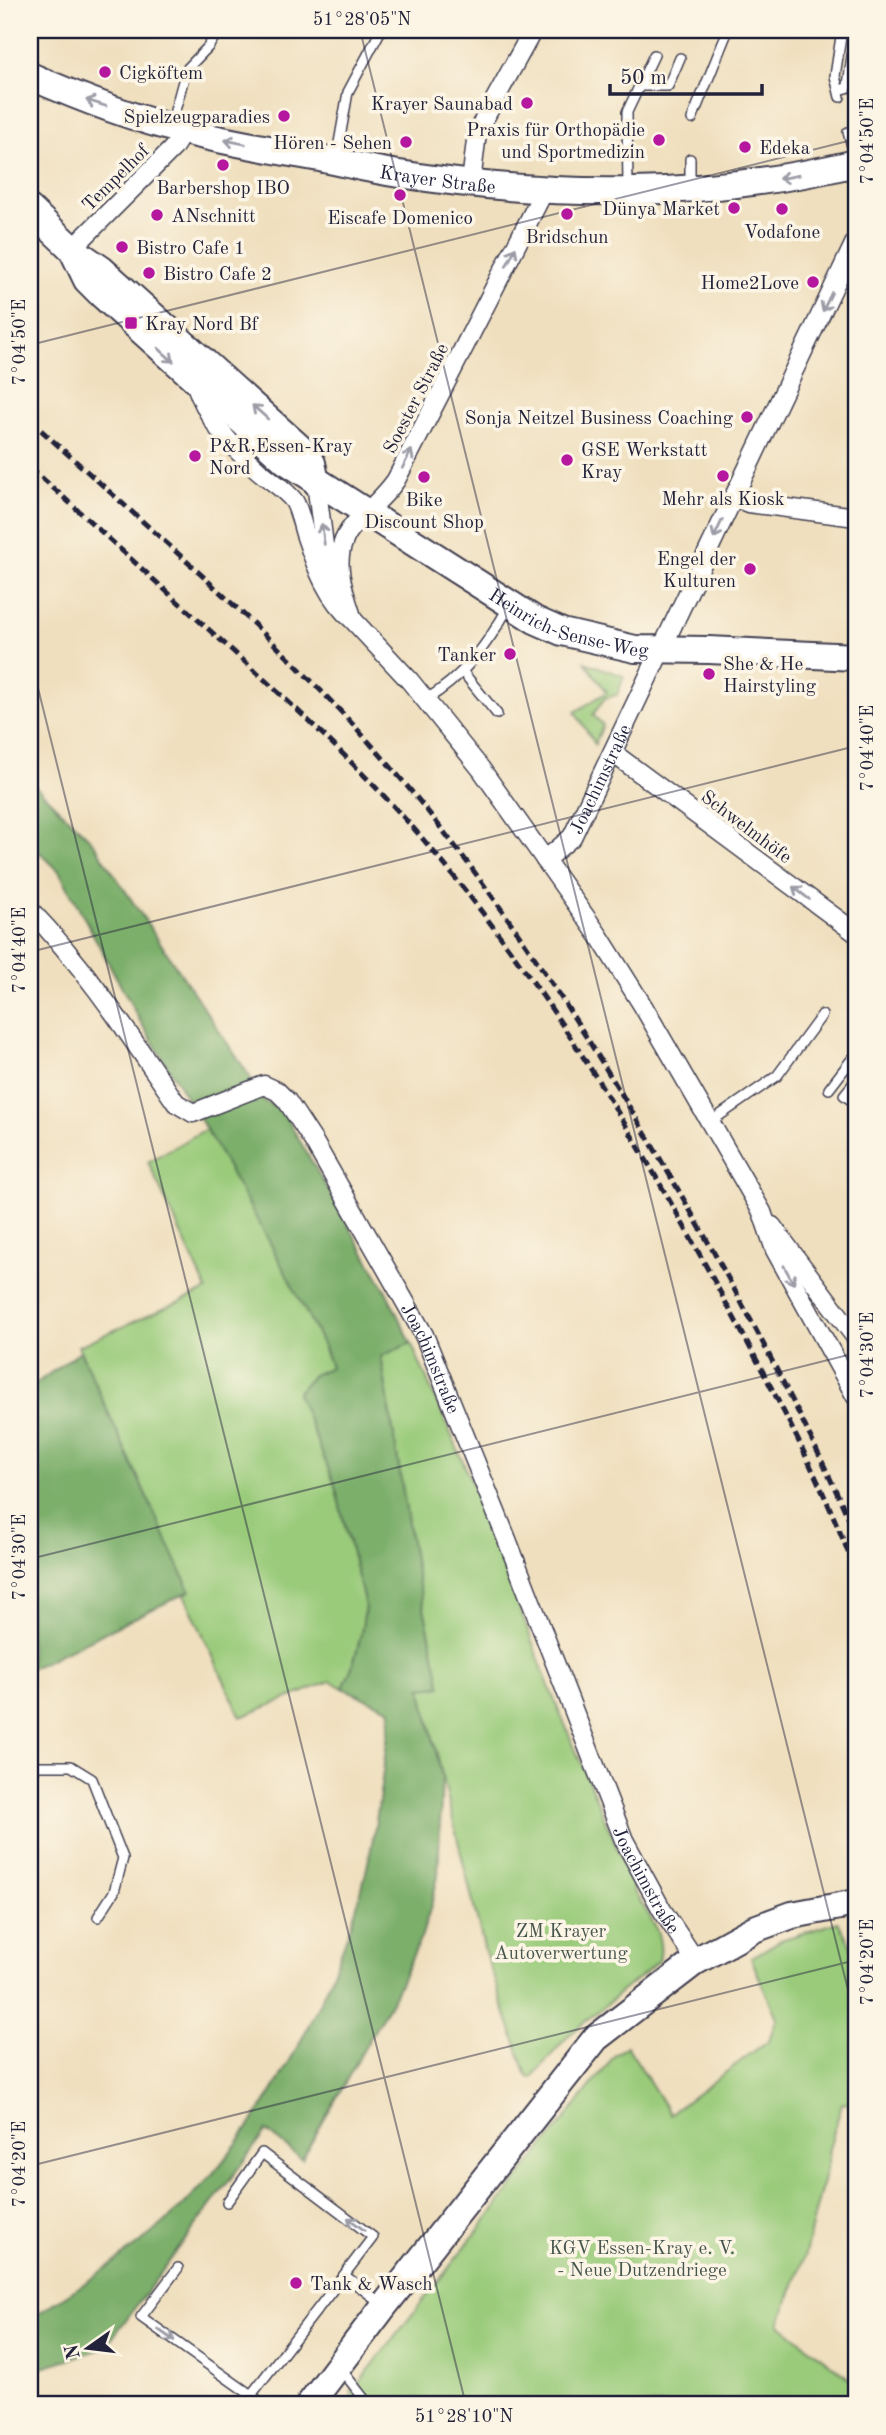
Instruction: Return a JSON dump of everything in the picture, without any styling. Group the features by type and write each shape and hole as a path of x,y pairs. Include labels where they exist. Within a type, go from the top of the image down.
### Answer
{"main road":[{"name":"Krayer Straße","path":"30,76 87,100 177,129 389,173 471,183 628,192 690,190 783,178 856,162"},
{"name":"Heinrich-Sense-Weg","path":"30,209 72,249 101,269 303,450 312,463 316,482"},
{"name":"Heinrich-Sense-Weg","path":"72,249 87,280 94,288 286,461 535,620 562,632 625,648 856,657"},
{"path":"309,2405 596,2038 696,1961 754,1929 818,1909 853,1904"}],"street":[{"path":"471,183 477,132 533,30"},
{"name":"Tempelhof","path":"72,249 173,148 177,129"},
{"name":"Soester Straße","path":"353,620 339,575 338,556 348,532 386,495 396,480 545,189"},
{"name":"Joachimstraße","path":"545,860 572,837 856,240"},
{"name":"Heinrich-Sense-Weg","path":"194,379 205,411 219,432 292,499 299,516"},
{"name":"Soester Straße","path":"316,482 331,580 353,620"},
{"path":"733,497 747,503 856,517"},
{"name":"Soester Straße","path":"299,516 330,595 425,700 481,769 545,860"},
{"name":"Schwelmhöfe","path":"613,753 856,933"},
{"path":"545,860 606,948 762,1213 856,1338"},
{"name":"Joachimstraße","path":"30,910 63,944 100,991 176,1103 193,1113 264,1084 287,1101 314,1142 424,1335 624,1840 662,1910 696,1961"},
{"path":"762,1213 775,1251 856,1397"}],"lane":[{"path":"177,129 186,70 208,47 219,30"},
{"path":"335,161 348,92 381,30"},
{"path":"692,119 729,30"},
{"path":"842,30 835,76 839,94 848,85 854,41"},
{"path":"628,192 627,112 654,55"},
{"path":"639,86 668,86 680,58"},
{"path":"848,132 856,162"},
{"path":"690,159 690,190"},
{"path":"425,700 475,660 510,605"},
{"path":"462,671 497,714"},
{"path":"710,1122 777,1076 822,1015"},
{"path":"829,1089 852,1059 856,1062"},
{"path":"856,1080 844,1095 856,1104"},
{"path":"30,1770 38,1766 71,1766 92,1779 123,1858 114,1892 98,1917"},
{"path":"227,2202 262,2153 373,2237 251,2395"},
{"path":"178,2268 141,2317 264,2405"},
{"path":"344,2275 384,2306"},
{"path":"339,2366 369,2405"}],"green space":[{"path":"585,662 624,676 617,695 605,698 593,715 603,725 595,744 575,712 607,692"},
{"path":"30,781 92,841 250,1077 260,1098 283,1112 384,1287 411,1343 381,1356 416,1572 441,1686 421,1688 442,1777 438,1876 421,1938 395,1994 302,2159 266,2131 105,2348 30,2371 30,2318 132,2249 196,2192 254,2119 303,2036 342,1950 363,1885 378,1810 391,1710 343,1688 358,1648 365,1605 334,1482 297,1393 313,1375 331,1367 324,1347 269,1241 206,1129 140,1021 59,871 30,843"},
{"path":"206,1129 289,1277 331,1367 313,1375 297,1393 334,1482 365,1605 358,1648 343,1688 331,1681 241,1717 184,1594 189,1590 78,1346 207,1290 148,1162"},
{"name":"ZM Krayer Autoverwertung","path":"411,1343 467,1471 552,1694 630,1879 636,1887 632,1889 649,1914 660,1941 659,1961 569,2035 531,2078 527,2076 485,1952 421,1688 441,1686 416,1572 381,1356"},
{"path":"80,1351 190,1591 30,1669 30,1388"},
{"name":"KGV Essen-Kray e. V. - Neue Dutzendriege","path":"838,1922 852,1947 856,2003 856,2105 842,2103 804,2258 779,2324 856,2384 847,2401 820,2405 361,2405 351,2393 615,2055 627,2046 670,2114 769,2040 777,2018 751,1958 781,1940"}],"railway":[{"path":"30,420 215,588 305,675 425,807 490,893 608,1072 725,1272 779,1375 856,1535"},
{"path":"30,467 344,756 422,838 508,947 586,1061 692,1240 795,1435 828,1503 856,1573"}],"place":[{"name":"Cigköftem","path":"105,72"},
{"name":"Krayer Saunabad","path":"527,103"},
{"name":"Spielzeugparadies","path":"284,116"},
{"name":"Praxis für Orthopädie und Sportmedizin","path":"659,140"},
{"name":"Hören - Sehen","path":"406,142"},
{"name":"Edeka","path":"745,147"},
{"name":"Barbershop IBO","path":"223,165"},
{"name":"Eiscafe Domenico","path":"400,195"},
{"name":"Dünya Market","path":"734,208"},
{"name":"Vodafone","path":"782,209"},
{"name":"Bridschun","path":"567,214"},
{"name":"ANschnitt","path":"157,215"},
{"name":"Bistro Cafe 1","path":"122,247"},
{"name":"Bistro Cafe 2","path":"149,273"},
{"name":"Home2Love","path":"813,282"},
{"name":"Kray Nord Bf","path":"131,323"},
{"name":"Sonja Neitzel Business Coaching","path":"747,417"},
{"name":"P&R,Essen-Kray Nord","path":"195,456"},
{"name":"GSE Werkstatt Kray","path":"567,460"},
{"name":"Mehr als Kiosk","path":"723,476"},
{"name":"Bike Discount Shop","path":"424,477"},
{"name":"Engel der Kulturen","path":"750,569"},
{"name":"Tanker","path":"510,654"},
{"name":"She & He Hairstyling","path":"709,674"},
{"name":"Tank & Wasch","path":"296,2283"}]}
